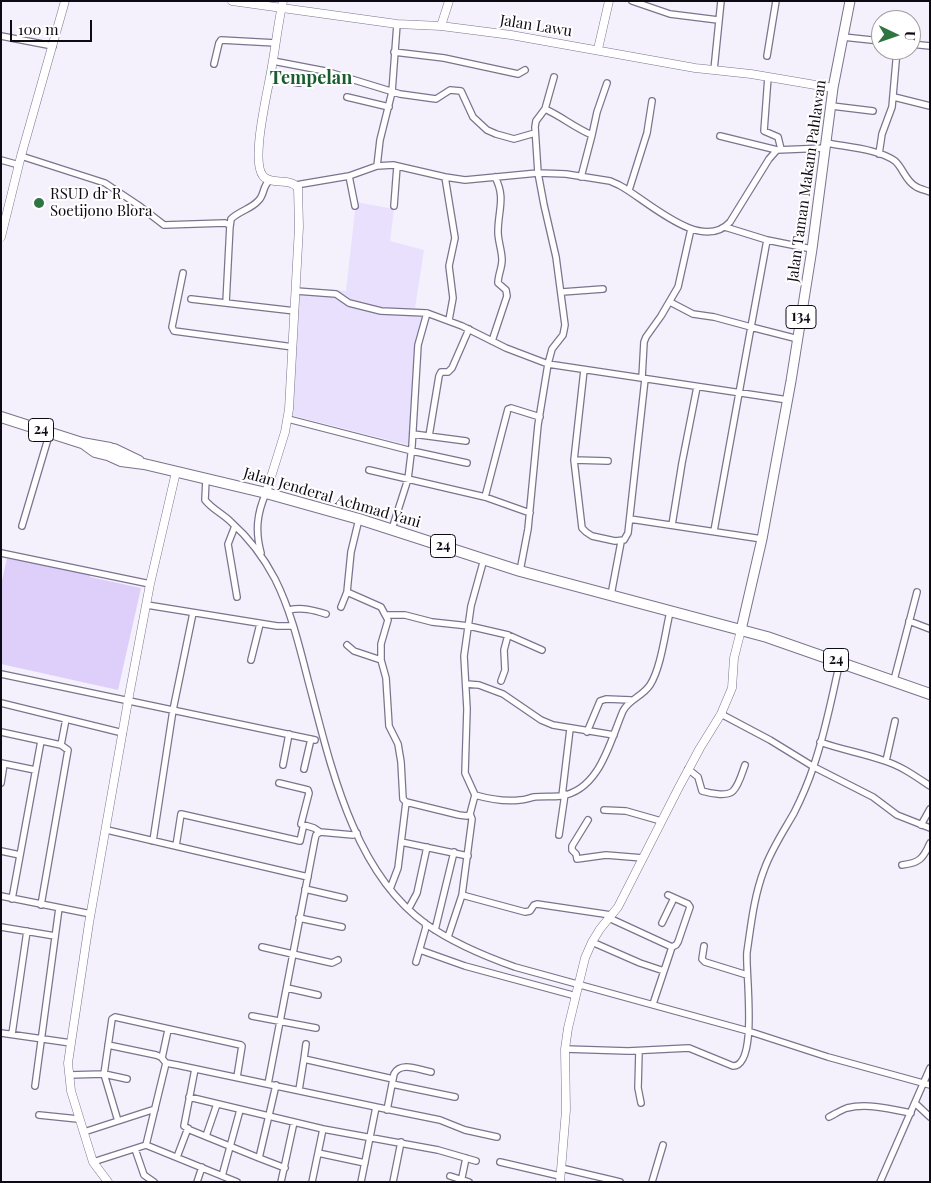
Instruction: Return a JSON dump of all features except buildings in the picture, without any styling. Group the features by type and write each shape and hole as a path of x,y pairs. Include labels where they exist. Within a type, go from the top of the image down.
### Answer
{"highway":[{"name":"Jalan Jenderal Achmad Yani","path":"1,416 82,443 95,452 110,452 144,464 266,493 392,529 520,571 741,630"},
{"name":"24","path":"741,630 840,661 930,694"}],"main road":[{"name":"Jalan Lawu","path":"232,1 282,4 397,24 441,26 511,35 714,70 833,88"},
{"path":"441,26 449,1"},
{"path":"598,49 609,1"},
{"name":"Jalan Taman Makam Pahlawan","path":"741,630 762,539 788,400 812,249 833,88 850,1"},
{"path":"1,238 21,156 64,3"},
{"path":"266,493 288,419 296,291 299,192 296,185 270,180 263,176 259,158 262,115 282,4"},
{"path":"108,1182 93,1162 78,1119 68,1064 91,914 128,701 150,584 176,472"},
{"path":"560,1176 566,1110 565,1050 568,1028 585,958 592,942 618,907 688,770 721,714 732,688 734,658 741,630"}],"street":[{"path":"632,1 670,14 718,20"},
{"path":"714,70 721,1"},
{"path":"767,56 776,1"},
{"path":"377,166 380,140 392,92 397,24"},
{"path":"1,36 53,46"},
{"path":"843,37 871,40"},
{"path":"214,64 221,40 276,43"},
{"path":"394,52 444,58 518,74 525,70"},
{"path":"879,154 882,134 891,114 896,60"},
{"path":"273,61 326,70 392,92 436,99 450,90 461,92 473,117 487,130 514,138 535,133"},
{"path":"520,571 526,544 540,416 548,364 552,349 565,330 562,292 552,232 544,205 538,173 535,133 536,122 545,109 554,77"},
{"path":"725,227 769,159 779,149 778,137 764,131 768,77"},
{"path":"270,78 299,83"},
{"path":"581,176 597,112 607,83"},
{"path":"348,97 389,107"},
{"path":"894,97 930,106"},
{"path":"629,190 646,133 652,102"},
{"path":"832,106 872,111"},
{"path":"545,109 592,135"},
{"path":"720,136 779,149 826,145 879,154 895,162 915,186 930,192"},
{"path":"21,156 105,184 138,205 164,226 225,223 230,227"},
{"path":"1,160 19,165"},
{"path":"296,185 349,176 377,166 397,166 465,180 538,173 581,176 610,181 629,190 663,214 691,229 710,232 725,227 766,240 812,249"},
{"path":"394,206 397,166"},
{"path":"349,176 355,206"},
{"path":"445,177 455,238 449,266 453,298 450,320"},
{"path":"492,341 507,296 506,290 498,283 502,258 498,245 498,231 502,196 500,186 495,177"},
{"path":"226,303 231,219 236,214 254,206 261,198 266,183 270,180"},
{"path":"611,595 621,542 626,538 630,519 643,379 644,342 678,287 691,229"},
{"path":"714,531 766,240"},
{"path":"182,273 172,327 174,331 292,347"},
{"path":"562,292 603,290"},
{"path":"296,291 336,294 349,303 370,309 426,313 450,320 492,341 548,364 788,400"},
{"path":"191,299 295,311"},
{"path":"670,302 693,314 714,316 798,339"},
{"path":"392,529 408,478 412,451 418,345 426,313"},
{"path":"430,436 441,372 448,372 452,368 468,329"},
{"path":"584,370 574,460 579,511 583,530 592,536 621,542"},
{"path":"672,525 697,387"},
{"path":"485,497 508,409 511,408 540,416"},
{"path":"288,419 412,451 467,462"},
{"path":"22,526 50,432"},
{"path":"413,434 466,441"},
{"path":"574,460 608,461"},
{"path":"370,470 485,497 530,513"},
{"path":"206,479 205,500 235,526 262,557 275,579 289,610 332,766 348,814 371,862 390,889 425,924 489,958 578,985 748,1031 828,1057 926,1084"},
{"path":"262,557 258,544 257,523 260,507 266,493"},
{"path":"340,607 348,592 351,552 359,519"},
{"path":"630,519 762,539"},
{"path":"235,526 228,544 237,597"},
{"path":"1,553 150,584"},
{"path":"448,937 462,895 472,819 470,814 475,795 465,773 466,684 464,656 471,606 484,559"},
{"path":"348,592 381,607 386,615 387,626 381,644 381,660 386,678 389,726 398,744 403,799 406,802 398,868 390,889"},
{"path":"894,680 917,592"},
{"path":"147,605 260,624 293,626"},
{"path":"289,610 298,608 326,614"},
{"path":"587,732 600,701 606,699 631,700 638,698 650,684 656,670 670,612"},
{"path":"153,841 173,710 193,613"},
{"path":"386,615 404,615 432,622 469,626 508,635 542,650"},
{"path":"909,621 930,629"},
{"path":"251,660 260,624"},
{"path":"502,681 505,670 504,650 508,635"},
{"path":"346,645 354,651 381,660"},
{"path":"565,1050 639,1051 689,1048 737,1066 743,1061 750,1004 747,956 760,882 764,869 797,806 814,767 840,661"},
{"path":"1,674 313,739 304,769"},
{"path":"466,684 490,688 541,720 570,729 614,735"},
{"path":"475,795 509,801 564,795 579,788 595,774 614,735 623,711 631,700"},
{"path":"1,703 123,733"},
{"path":"721,714 770,740 814,767 872,796 896,815 930,828"},
{"path":"61,745 66,719"},
{"path":"886,761 895,721"},
{"path":"559,836 570,729"},
{"path":"1,732 61,745 68,750 41,904"},
{"path":"283,765 289,734"},
{"path":"12,898 41,741"},
{"path":"820,742 886,761 906,770 930,786"},
{"path":"1,784 3,764 35,770"},
{"path":"688,770 698,777 702,791 719,794 729,793 734,790 745,765"},
{"path":"280,783 308,790 309,793 301,824 320,832 353,835 357,833"},
{"path":"406,802 459,815 467,816 470,814"},
{"path":"921,824 930,809"},
{"path":"604,810 626,811 661,821"},
{"path":"176,846 181,814 300,841 303,828"},
{"path":"588,820 572,846 577,859 606,855 642,858"},
{"path":"107,830 308,877"},
{"path":"268,1084 314,839 320,832"},
{"path":"401,842 468,856"},
{"path":"902,865 920,861 930,843"},
{"path":"408,908 417,893 427,847"},
{"path":"1,851 20,855"},
{"path":"435,930 454,852"},
{"path":"305,889 344,898"},
{"path":"462,895 525,912 530,911 537,904 610,917 672,947"},
{"path":"1,896 91,914"},
{"path":"653,1004 672,947 676,946 678,942 690,906 671,897 662,923"},
{"path":"35,1086 59,908"},
{"path":"300,918 342,927"},
{"path":"416,962 426,927 425,924"},
{"path":"1,927 55,936"},
{"path":"12,1034 27,931"},
{"path":"592,942 640,963 664,971"},
{"path":"262,946 332,963 338,960"},
{"path":"704,946 702,959 705,962 747,975"},
{"path":"420,950 465,966 576,996"},
{"path":"287,988 318,995"},
{"path":"252,1016 316,1028"},
{"path":"118,1121 104,1074 112,1020 115,1017 241,1045 242,1050 237,1077"},
{"path":"146,1146 155,1109 168,1030"},
{"path":"1,1033 71,1043"},
{"path":"300,1090 306,1044"},
{"path":"108,1045 148,1053 195,1069 440,1120 466,1130 497,1137"},
{"path":"639,1051 638,1088 640,1103"},
{"path":"304,1059 455,1097"},
{"path":"387,1110 397,1069 401,1067 431,1072"},
{"path":"880,1182 915,1103 926,1084 930,1068"},
{"path":"195,1069 184,1126 285,1168"},
{"path":"69,1076 104,1074 127,1078"},
{"path":"259,1158 276,1085"},
{"path":"189,1097 294,1122 438,1150 476,1161"},
{"path":"915,1103 930,1117"},
{"path":"206,1136 217,1104"},
{"path":"361,1182 376,1107"},
{"path":"829,1117 848,1108 866,1107 885,1108 911,1113"},
{"path":"84,1132 155,1109"},
{"path":"222,1176 232,1146 240,1110"},
{"path":"39,1115 78,1119"},
{"path":"281,1182 294,1122"},
{"path":"177,1156 188,1128"},
{"path":"312,1182 323,1128"},
{"path":"393,1182 402,1142"},
{"path":"652,1182 663,1145"},
{"path":"93,1162 146,1146 177,1156 237,1182"},
{"path":"135,1149 144,1175 154,1182"},
{"path":"318,1153 365,1163"},
{"path":"462,1181 466,1158"},
{"path":"500,1162 560,1176 620,1182"},
{"path":"197,1182 202,1167"},
{"path":"450,1176 469,1182"}],"shaded area":[{"path":"356,202 394,209 390,241 424,250 415,308 425,311 417,345 412,446 291,415 300,288 346,291"},
{"path":"7,558 56,568 58,563 91,570 90,577 141,588 118,690 1,664 1,585"}],"place":[{"name":"RSUD dr R Soetijono Blora","path":"39,203"}],"district":[{"name":"Tempelan","path":"311,78"}]}
